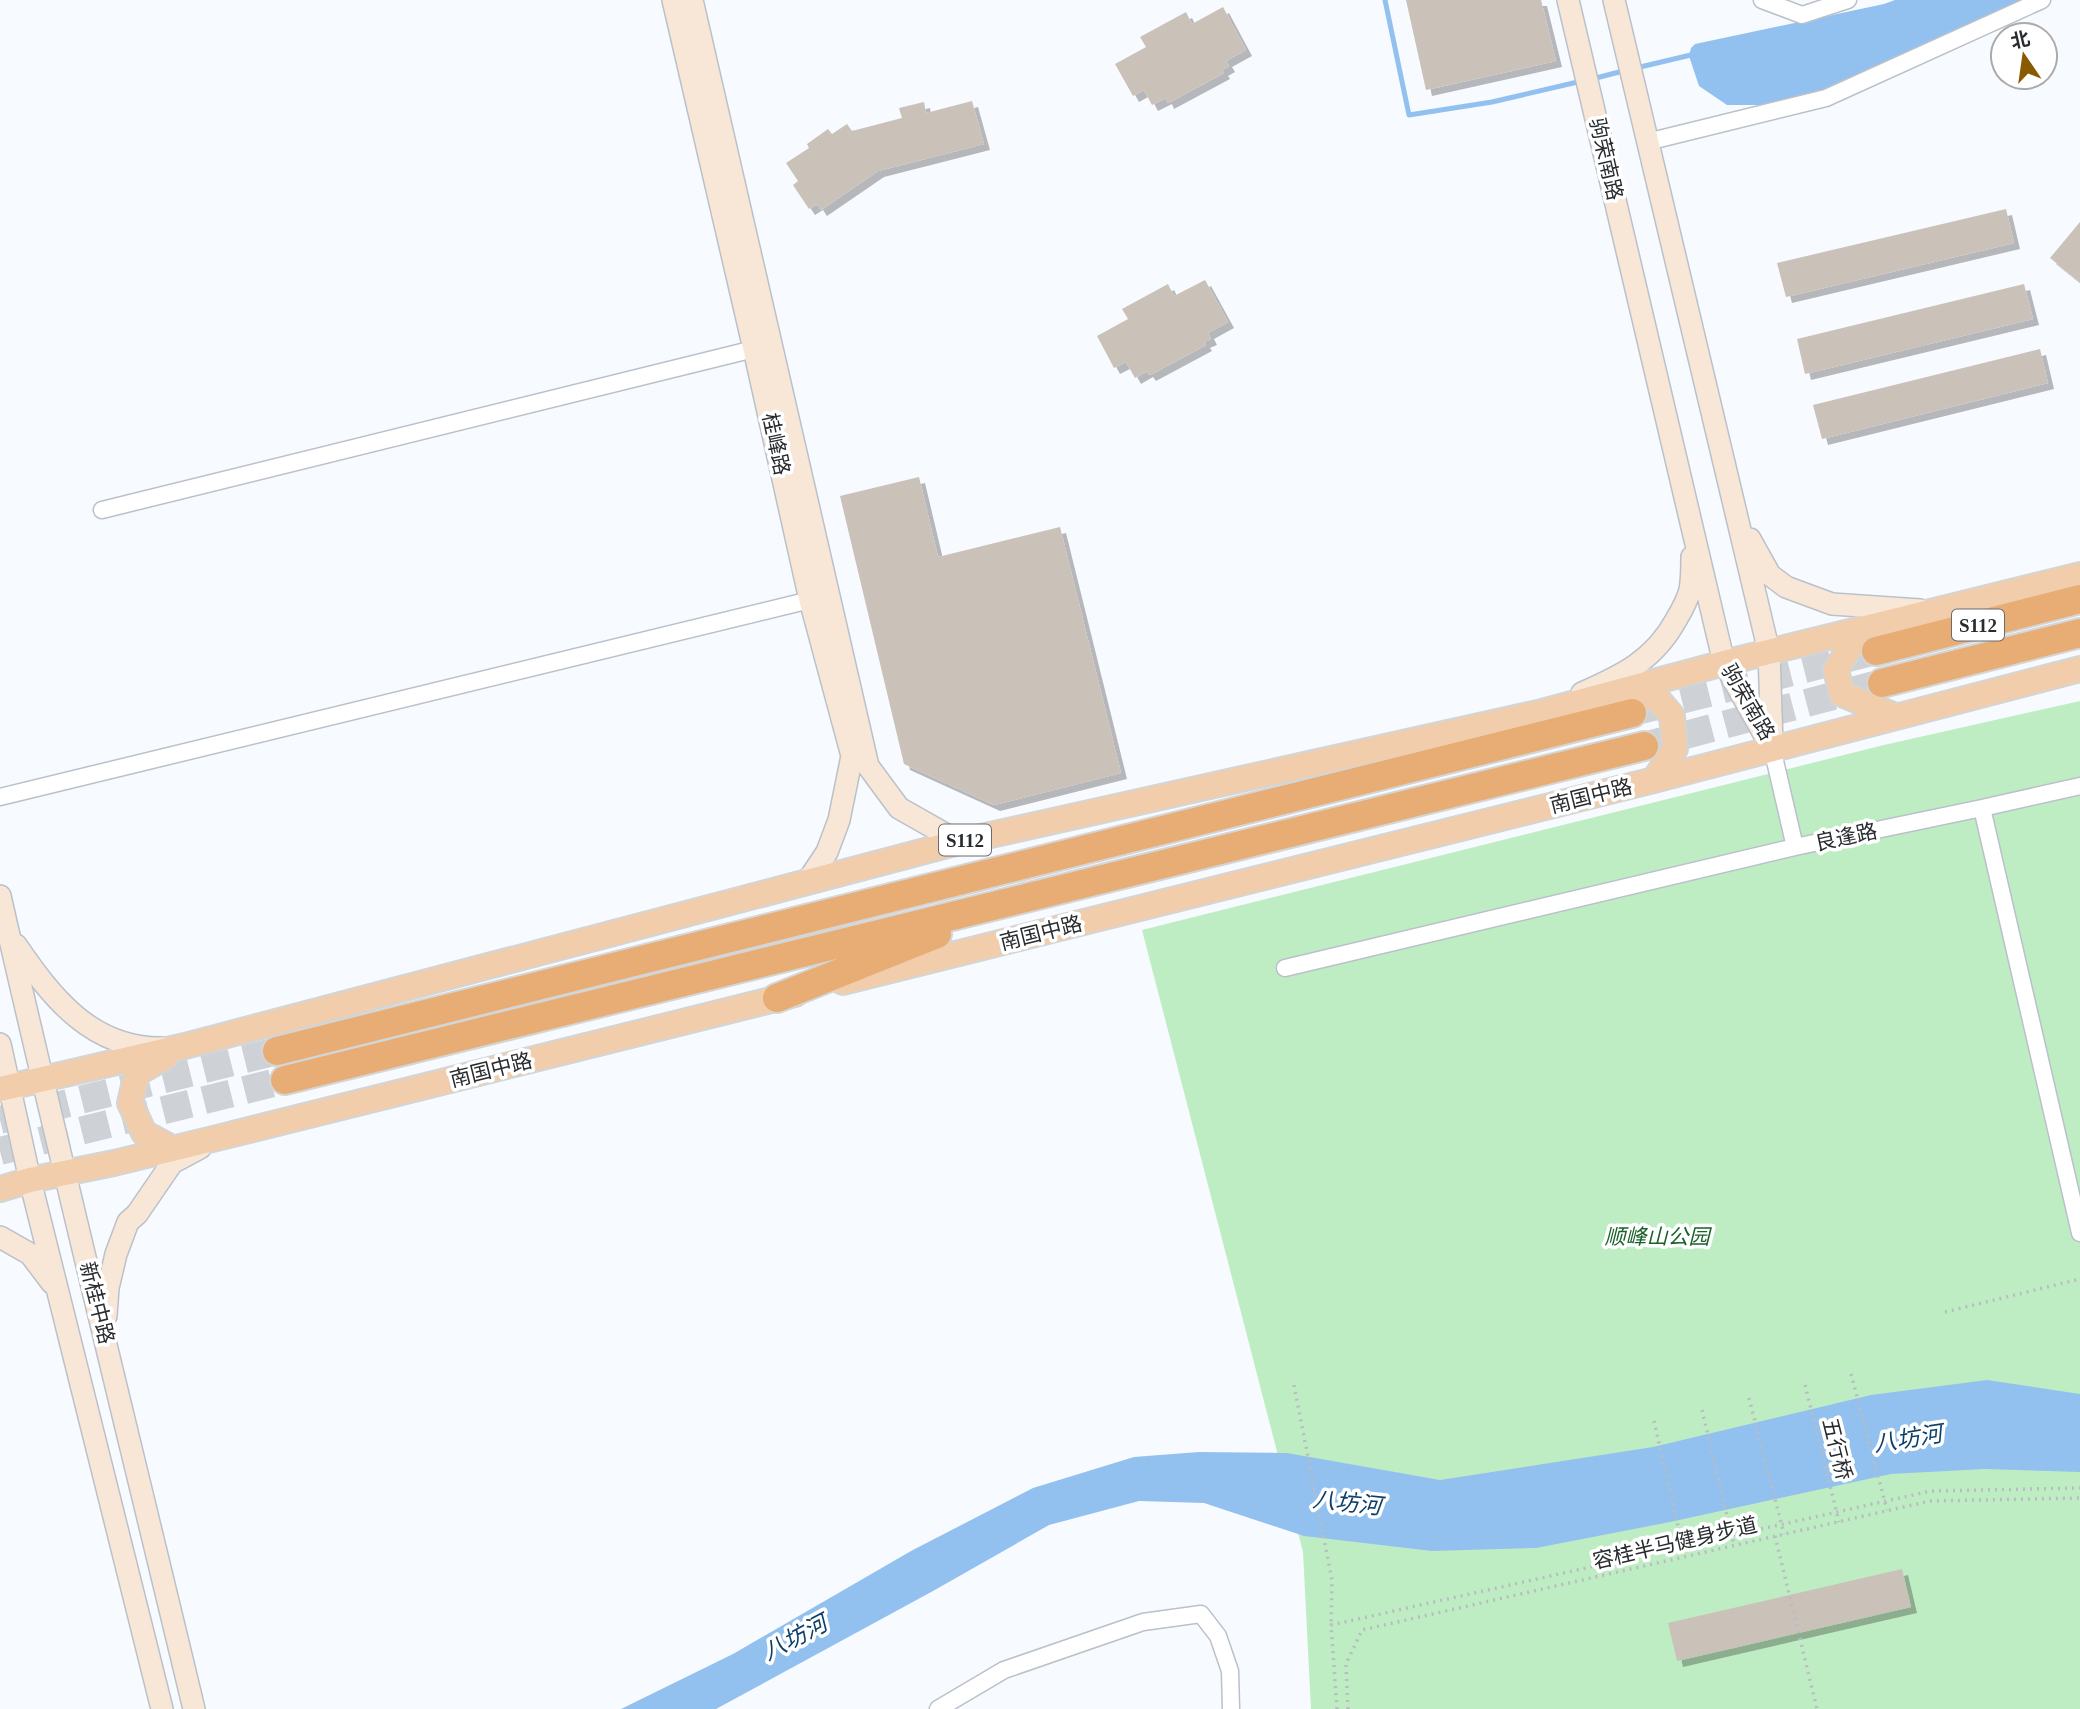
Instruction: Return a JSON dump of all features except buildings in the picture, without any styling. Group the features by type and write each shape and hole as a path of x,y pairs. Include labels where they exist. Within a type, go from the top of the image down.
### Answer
{"highway":[{"name":"S112","path":"1876,651 2080,599"},
{"name":"S112","path":"1882,683 2080,632"},
{"name":"S112","path":"276,1051 1632,713"},
{"name":"南国中路","path":"285,1080 1644,746"},
{"path":"777,998 1031,896"}],"main road":[{"name":"S112","path":"4,1088 182,1047 959,842 1538,713 1724,663 2080,575"},
{"path":"1890,622 1855,639 1836,670 1842,694 1895,716"},
{"name":"南国中路","path":"0,1189 217,1138 1654,780 2080,668"},
{"path":"1597,697 1656,697 1672,716 1675,749 1654,780"},
{"path":"172,1148 144,1133 130,1103 137,1073 182,1047"}],"street":[{"name":"桂峰路","path":"673,0 810,600 852,756 839,820 827,852 807,882"},
{"path":"692,0 869,766 899,808 959,842"},
{"name":"驹荣南路","path":"1568,0 1724,663 1772,748"},
{"name":"驹荣南路","path":"1614,0 1769,652 1772,748"},
{"path":"1762,0 1802,15 1848,0"},
{"path":"1647,142 1826,98 2042,0"},
{"path":"102,510 754,349"},
{"path":"1732,498 1756,552 1770,575 1786,587 1832,604 1936,611"},
{"path":"1538,713 1633,668 1667,636 1690,591 1692,556 1688,506"},
{"path":"0,797 810,600"},
{"path":"1772,748 1795,847"},
{"name":"良逢路","path":"1285,968 1795,847 2080,786"},
{"path":"1982,808 2080,1233"},
{"name":"新桂中路","path":"0,896 194,1709"},
{"path":"9,935 41,980 81,1023 112,1040 153,1048 182,1047"},
{"name":"新桂中路","path":"0,1044 4,1088 30,1180 162,1709"},
{"path":"105,1335 111,1276 128,1223 172,1163 217,1138"},
{"path":"0,1237 30,1254 57,1289"},
{"path":"938,1709 1003,1670 1143,1622 1201,1614 1218,1636 1230,1671 1231,1709"}],"path":[{"path":"1945,1312 2080,1279"},
{"name":"五行桥","path":"1851,1374 1887,1510"},
{"path":"1294,1385 1332,1580 1331,1625 1337,1709"},
{"name":"五行桥","path":"1805,1385 1839,1522"},
{"path":"1749,1398 1784,1534"},
{"path":"1702,1410 1734,1545"},
{"path":"1654,1421 1685,1557"},
{"path":"1331,1625 1931,1491 2080,1488"},
{"name":"容桂半马健身步道","path":"1348,1709 1346,1664 1362,1630 1930,1501 2080,1498"},
{"path":"1775,1536 1817,1709"}],"green space":[{"name":"顺峰山公园","path":"2080,701 2080,1709 1311,1709 1303,1552 1142,930 1884,745"}],"water":[{"path":"1895,0 2028,0 1840,89 1762,105 1727,105 1699,86 1689,56 1695,44"},
{"name":"八坊河","path":"1987,1380 2080,1394 2080,1472 1984,1469 1891,1474 1536,1548 1432,1551 1304,1536 1204,1503 1139,1501 1049,1525 716,1709 621,1709 733,1654 911,1551 1033,1488 1134,1457 1199,1452 1287,1453 1440,1480 1653,1447 1871,1395"}],"waterway":[{"path":"1385,0 1409,115 1492,102 1582,81"},
{"path":"1636,68 1695,54"},
{"path":"1592,79 1627,70"}],"tunnel":[{"path":"1641,710 1876,651"},
{"path":"1644,746 1882,683"},
{"path":"0,1120 277,1051"},
{"path":"0,1151 285,1080"}]}
